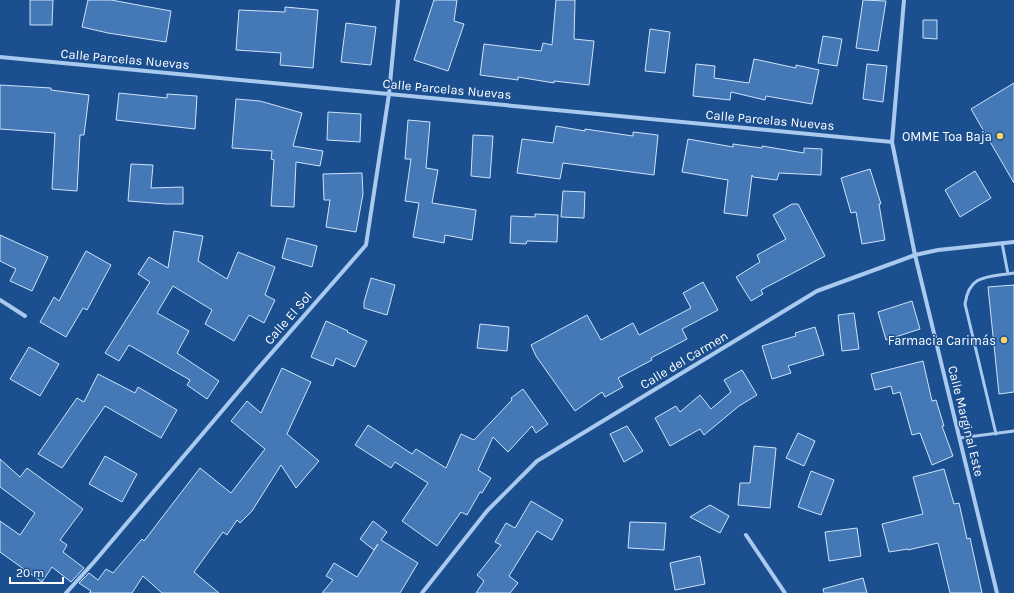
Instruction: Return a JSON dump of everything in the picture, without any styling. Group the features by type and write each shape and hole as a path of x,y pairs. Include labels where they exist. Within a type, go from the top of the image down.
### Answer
{"street":[{"name":"Calle El Sol","path":"66,593 366,245 389,94 398,0"},
{"name":"Calle Marginal Este","path":"904,0 892,142 915,255 997,593"},
{"name":"Calle Parcelas Nuevas","path":"0,57 892,142"},
{"name":"Calle del Carmen","path":"422,593 487,510 537,461 817,291 915,255 938,250 1014,242"},
{"path":"0,300 25,316"},
{"path":"746,535 785,593"}],"lane":[{"path":"1002,243 1008,274"},
{"path":"996,434 965,304 966,293 972,284 982,278 1014,273"},
{"path":"960,438 1014,431"}],"building":[{"path":"30,0 53,0 52,25 30,25"},
{"path":"88,0 111,0 171,11 166,42 108,33 82,27"},
{"path":"434,0 457,0 454,21 464,24 448,71 414,60"},
{"path":"556,0 575,0 574,39 594,41 589,85 554,81 554,83 518,77 518,80 480,75 484,44 541,51 543,43 552,45"},
{"path":"863,0 886,1 878,51 856,48"},
{"path":"285,7 318,10 313,68 280,65 281,53 236,50 239,10 285,12"},
{"path":"923,20 937,20 937,39 923,38"},
{"path":"346,23 376,27 371,65 341,62"},
{"path":"650,29 670,32 665,73 645,71"},
{"path":"823,36 842,39 837,66 818,63"},
{"path":"754,59 796,68 796,65 819,70 812,104 766,96 765,100 731,92 730,100 693,96 696,64 715,66 714,78 749,83"},
{"path":"867,64 887,66 883,102 863,99"},
{"name":"OMME Toa Baja","path":"1014,83 1014,183 971,109"},
{"path":"0,85 51,88 51,90 89,95 84,135 80,135 77,191 52,189 55,133 0,129"},
{"path":"119,93 167,98 167,94 197,96 195,129 116,120"},
{"path":"236,99 260,101 302,113 293,146 323,151 320,166 296,162 294,207 271,206 274,160 271,159 272,151 232,148"},
{"path":"328,112 361,114 360,142 327,140"},
{"path":"408,120 430,122 426,168 438,170 432,203 476,210 472,240 445,235 444,243 413,237 419,203 405,201 411,159 405,159"},
{"path":"556,126 585,131 585,129 633,136 633,132 658,135 654,175 563,163 560,179 517,173 522,139 553,143"},
{"path":"473,135 493,136 490,178 471,176"},
{"path":"688,139 733,147 733,144 762,148 762,146 804,153 804,148 822,149 821,175 779,173 777,180 753,177 752,175 747,216 724,213 728,180 682,172"},
{"path":"131,164 153,165 151,188 183,187 183,204 128,201"},
{"path":"870,169 881,204 879,204 885,240 862,244 856,212 851,213 841,178"},
{"path":"975,171 991,198 960,217 945,190"},
{"path":"362,173 363,194 356,232 326,227 330,200 324,200 323,174"},
{"path":"563,191 585,192 584,218 561,217"},
{"path":"792,204 798,204 825,256 761,290 763,294 751,301 736,277 760,262 757,255 786,239 773,215"},
{"path":"535,214 558,215 557,242 527,241 526,244 510,243 511,216 535,217"},
{"path":"174,231 203,236 198,261 227,279 238,252 275,267 265,295 275,300 264,323 249,315 234,341 205,324 212,310 173,286 157,313 189,331 177,353 219,381 207,399 187,385 190,380 129,345 119,361 105,353 150,282 138,274 149,257 168,268"},
{"path":"0,235 48,257 32,291 10,281 16,269 0,261"},
{"path":"287,238 317,246 312,267 282,258"},
{"path":"86,251 111,265 87,310 83,308 66,337 40,322 54,297 59,301"},
{"path":"371,278 395,285 387,315 364,308 364,302"},
{"path":"703,282 718,310 682,329 687,339 618,378 623,387 605,397 602,392 575,411 536,356 531,345 587,315 601,340 633,323 639,335 691,308 683,293"},
{"name":"Farmacia Carimás","path":"1014,285 1014,392 999,394 988,287"},
{"path":"912,301 920,329 886,340 878,312"},
{"path":"854,313 859,349 842,351 838,315"},
{"path":"326,321 367,341 355,367 336,358 333,366 311,357"},
{"path":"480,324 509,327 507,351 477,348"},
{"path":"815,327 824,355 788,366 791,373 772,379 762,346 796,336 795,333"},
{"path":"29,347 59,364 40,396 10,379"},
{"path":"923,361 932,401 936,400 944,426 942,426 953,456 932,465 920,433 912,435 900,392 893,394 891,386 875,390 871,374"},
{"path":"282,368 311,382 287,434 319,461 296,488 281,465 252,511 240,523 237,520 227,535 223,532 194,572 219,593 162,593 143,576 132,593 89,593 91,591 79,583 89,573 98,580 106,569 113,573 142,539 144,541 200,468 231,493 265,449 231,421 247,401 261,413"},
{"path":"742,370 757,395 739,406 704,435 700,429 670,446 655,418 676,406 680,412 700,395 711,409 731,392 724,380"},
{"path":"98,374 135,393 138,387 177,410 161,438 105,406 62,468 38,454 77,398 84,402"},
{"path":"523,389 548,424 536,433 532,426 508,452 493,437 478,470 491,478 482,493 480,492 467,515 461,512 437,546 402,521 428,483 395,462 391,468 355,445 368,425 412,454 416,449 446,468 461,434 474,440 512,400 511,398"},
{"path":"627,426 643,451 624,462 610,434"},
{"path":"798,433 815,441 804,466 786,458"},
{"path":"754,446 776,448 770,508 738,505 740,483 750,483"},
{"path":"105,456 137,474 122,502 89,484"},
{"path":"0,459 20,477 27,468 83,509 60,540 67,545 63,552 84,568 71,582 52,567 42,582 0,552 0,521 20,535 35,513 0,487"},
{"path":"944,469 954,504 959,503 967,539 970,538 982,593 950,593 938,543 908,550 889,552 882,524 923,514 913,477"},
{"path":"811,471 834,480 821,515 798,507"},
{"path":"531,501 563,520 552,540 537,531 509,576 518,583 510,593 476,593 484,581 477,575 501,545 495,542 506,523 515,528"},
{"path":"710,505 729,516 720,533 690,517"},
{"path":"373,521 387,532 381,540 418,563 400,593 322,593 333,580 326,576 334,563 357,577 378,544 374,550 360,539"},
{"path":"630,522 666,523 664,550 628,548"},
{"path":"857,528 861,556 829,561 825,532"},
{"path":"700,556 705,584 675,590 670,563"},
{"path":"863,578 867,593 824,593 823,589"}],"place":[{"name":"OMME Toa Baja","path":"1000,136"},
{"name":"Farmacia Carimás","path":"1004,340"}]}
